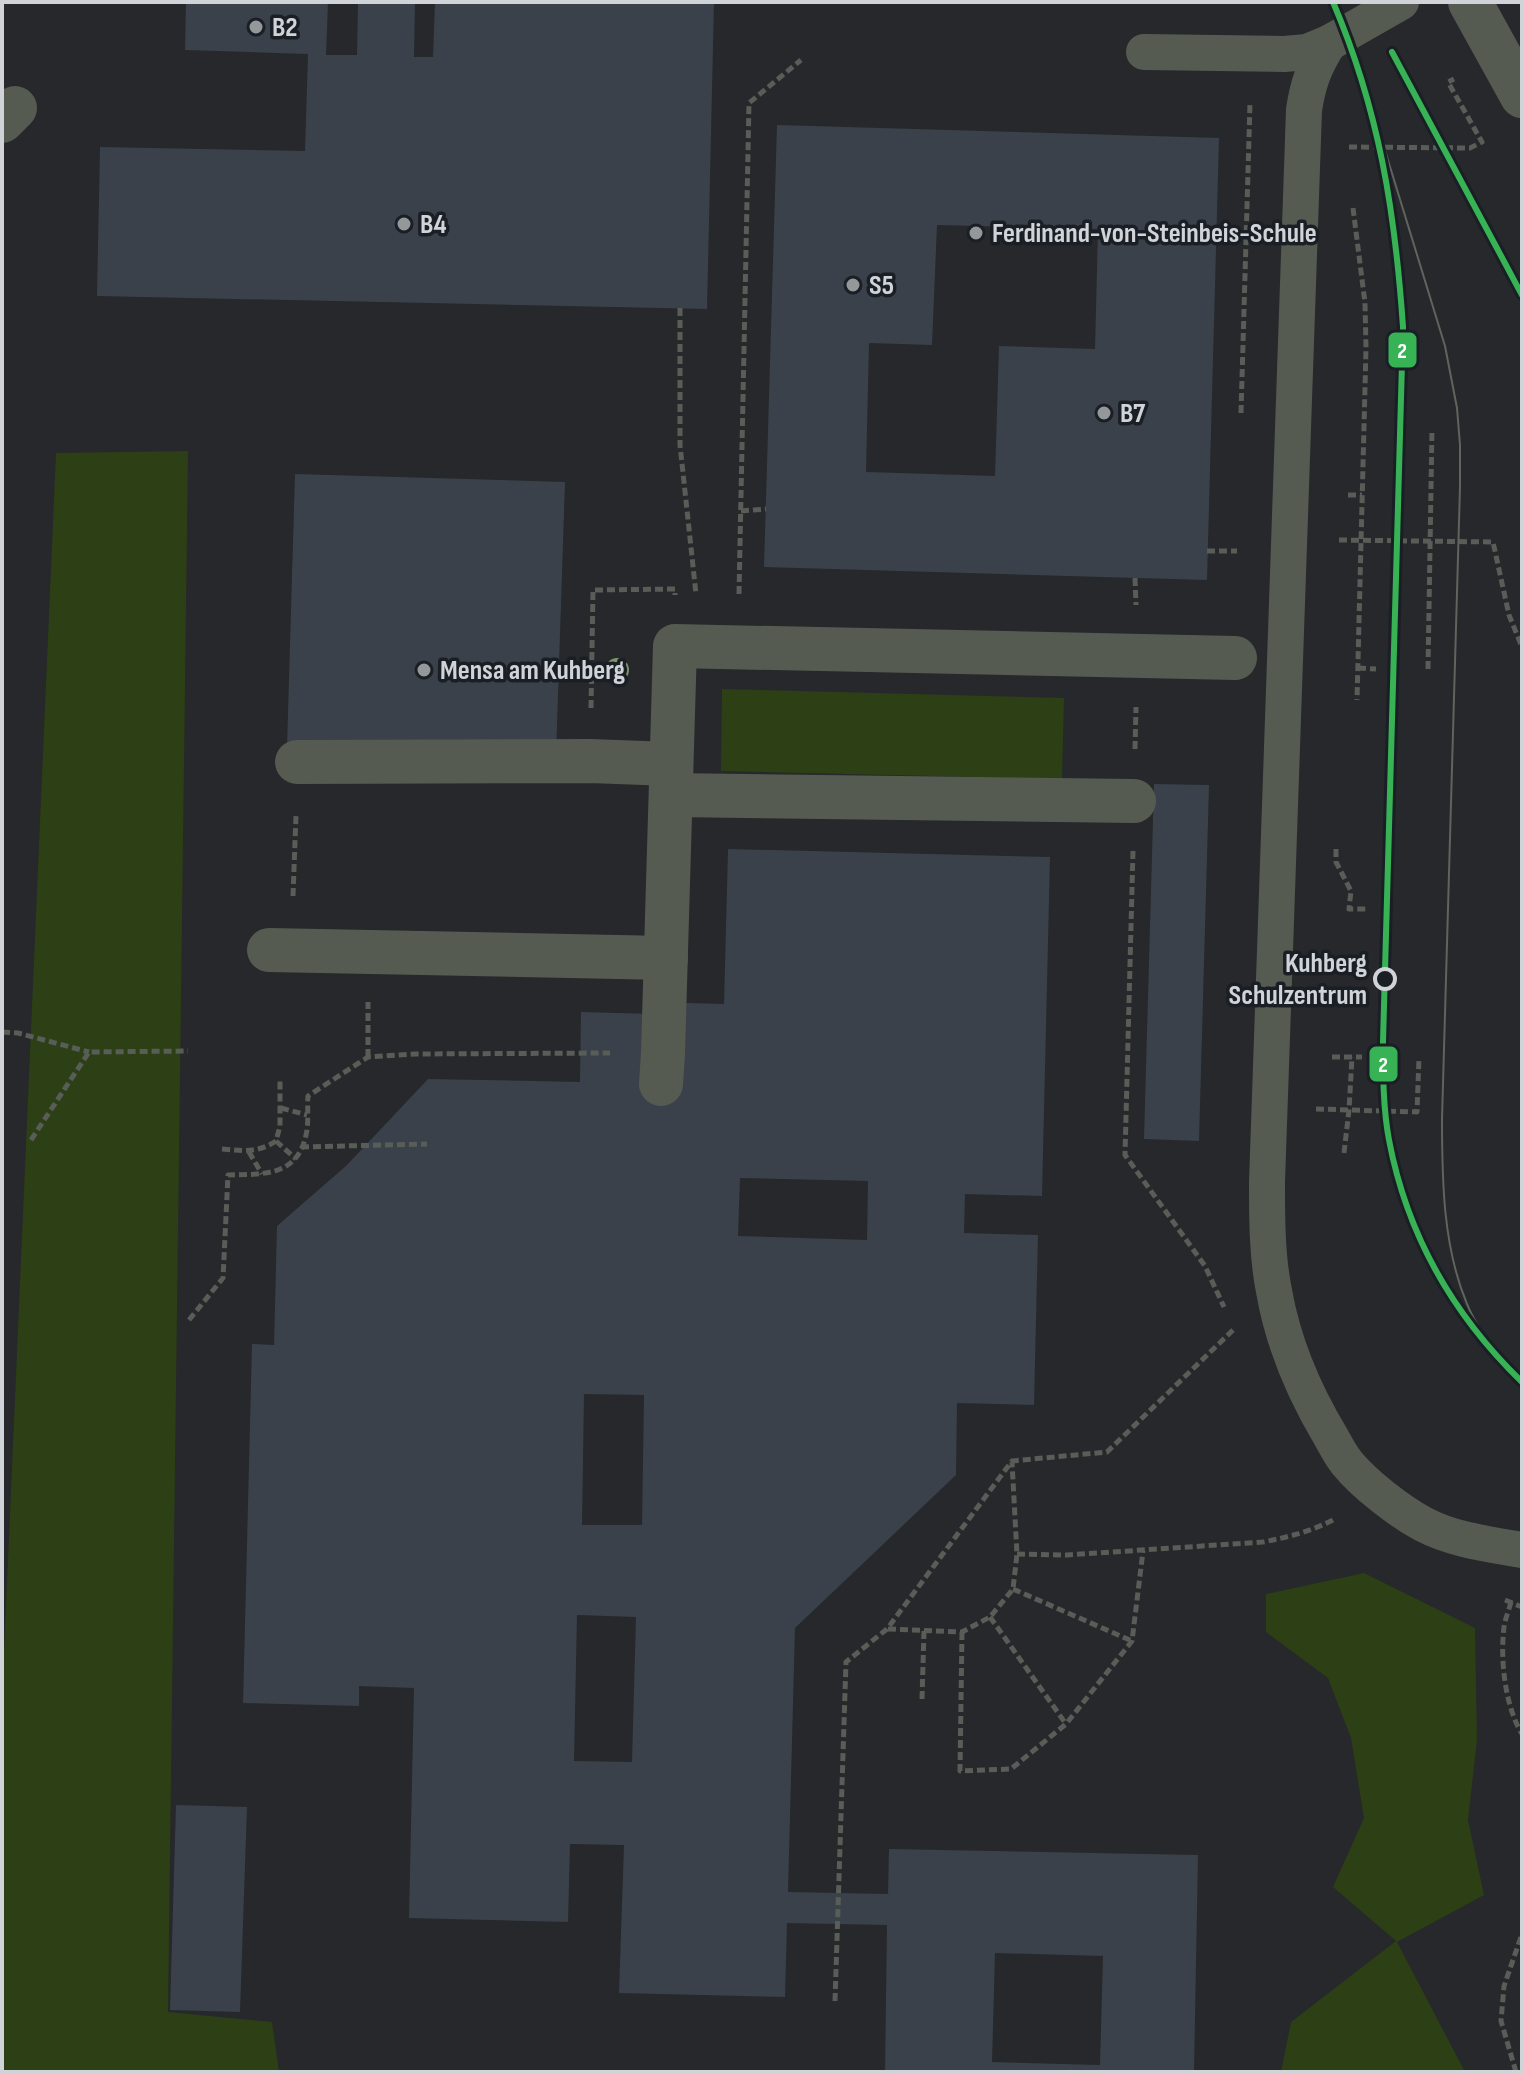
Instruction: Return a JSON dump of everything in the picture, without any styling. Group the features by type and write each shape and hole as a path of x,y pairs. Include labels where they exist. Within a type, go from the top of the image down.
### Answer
{"street":[{"path":"1470,2 1522,96"},
{"path":"662,1069 675,646 1235,658"},
{"path":"297,762 590,761 671,779 1134,801"},
{"path":"269,950 666,958"}],"lane":[{"path":"1144,52 1307,52 1401,2"},
{"path":"1329,43 1315,65 1307,87 1302,147 1270,1108 1267,1236 1273,1290 1284,1337 1302,1383 1347,1463 1383,1497 1423,1524 1467,1541 1522,1550"}],"path":[{"path":"1240,428 1251,54"},
{"path":"1249,141 1302,147 1470,148 1482,142 1448,82 1498,54"},
{"path":"720,647 741,511 749,103 801,60"},
{"path":"1352,201 1365,303 1366,348 1357,700"},
{"path":"680,308 680,445 720,647"},
{"path":"1428,669 1432,429"},
{"path":"1348,495 1362,495"},
{"path":"741,511 766,509"},
{"path":"1207,551 1237,551 1237,539"},
{"path":"1289,540 1493,542 1509,615 1522,647"},
{"path":"590,761 593,590"},
{"path":"1137,656 1125,1155 1205,1266 1229,1316"},
{"path":"1358,668 1376,669"},
{"path":"1336,849 1336,862 1351,891 1349,909 1367,909"},
{"path":"368,996 368,1057"},
{"path":"2,1032 18,1033 89,1052 188,1051"},
{"path":"31,1140 89,1052"},
{"path":"189,1320 223,1278 228,1175 262,1174 286,1167 296,1159 306,1134 308,1096 368,1057 479,1053 662,1069"},
{"path":"1332,1057 1362,1057"},
{"path":"1344,1153 1352,1057"},
{"path":"1270,1108 1417,1112 1419,1058"},
{"path":"222,1149 249,1152 266,1148 276,1141 280,1126 280,1080"},
{"path":"281,1108 307,1115"},
{"path":"276,1141 296,1159"},
{"path":"301,1147 427,1144"},
{"path":"249,1152 262,1174"},
{"path":"835,2001 846,1662 887,1629 1012,1461 1107,1452 1235,1328"},
{"path":"887,1629 962,1632 990,1617 1013,1589 1017,1554 1012,1461"},
{"path":"1017,1554 1067,1555 1263,1542 1291,1537 1338,1518"},
{"path":"962,1632 960,1771 1011,1769 1066,1724 1132,1641 1143,1551"},
{"path":"1013,1589 1132,1641"},
{"path":"1522,1607 1511,1602 1504,1625 1504,1654 1507,1691 1514,1721 1522,1734"},
{"path":"990,1617 1066,1724"},
{"path":"922,1699 924,1631"},
{"path":"1516,2072 1501,2021 1504,1986 1522,1934"}],"green space":[{"path":"188,451 168,2012 272,2022 279,2072 2,2072 2,1698 56,453"},
{"path":"722,689 1064,698 1062,779 721,771"},
{"path":"1364,1573 1475,1628 1477,1740 1468,1820 1484,1895 1397,1942 1465,2072 1281,2072 1291,2022 1396,1941 1333,1887 1364,1818 1351,1738 1328,1678 1266,1632 1266,1594"}],"building":[{"name":"B4","path":"186,2 328,2 326,55 357,55 358,2 415,2 414,57 433,57 435,2 714,2 707,309 97,296 100,147 305,151 308,54 185,50"},
{"path":"777,125 1219,138 1207,580 764,567","holes":["937,225 1098,229 1095,349 999,346 995,476 866,472 869,343 932,345"]},
{"name":"Mensa am Kuhberg","path":"295,474 565,482 556,756 287,747"},
{"path":"1154,784 1209,785 1199,1141 1144,1139"},
{"path":"728,849 1050,857 1042,1196 965,1194 964,1233 1038,1235 1034,1405 957,1403 956,1475 795,1628 788,1892 888,1894 889,1849 1198,1855 1194,2072 885,2072 887,1925 787,1923 785,1997 619,1993 624,1845 570,1844 568,1922 409,1918 414,1688 359,1686 359,1706 243,1703 252,1344 274,1345 277,1226 347,1165 428,1079 580,1082 581,1012 653,1014 653,1002 724,1004","holes":["740,1178 868,1181 867,1240 738,1236","584,1394 644,1395 642,1525 582,1525","577,1615 636,1617 632,1762 574,1761","995,1953 1103,1956 1100,2065 992,2062"]},
{"path":"176,1805 247,1807 240,2012 170,2010"}],"tram line":[{"path":"1364,82 1445,346 1457,408 1460,487 1442,1119 1444,1189 1449,1236 1459,1282 1476,1322 1510,1372"}],"transit line":[{"name":"2","path":"1333,2 1362,82 1382,162 1395,242 1403,327 1383,1042 1387,1128 1408,1208 1436,1272 1475,1329 1522,1382"},
{"name":"2","path":"1392,52 1522,295"}],"place":[{"name":"B2","path":"256,27"},
{"name":"B4","path":"404,224"},
{"name":"Ferdinand-von-Steinbeis-Schule","path":"976,233"},
{"name":"S5","path":"853,285"},
{"name":"B7","path":"1104,413"},
{"name":"Mensa am Kuhberg","path":"424,670"},
{"name":"Kuhberg Schulzentrum","path":"1385,979"}]}
